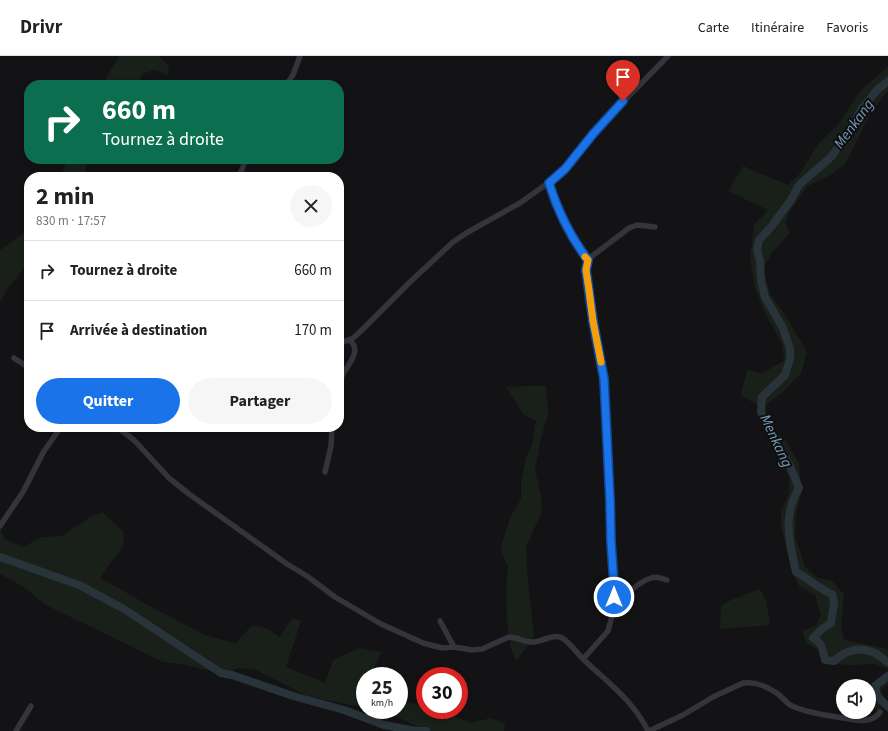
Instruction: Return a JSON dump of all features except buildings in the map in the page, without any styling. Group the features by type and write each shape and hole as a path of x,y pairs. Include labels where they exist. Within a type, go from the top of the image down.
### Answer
{"street":[{"path":"290,80 300,56"},
{"path":"344,342 349,340 362,331 410,282 453,242 520,203 549,183 565,169 616,108 668,56"},
{"path":"549,183 557,209 568,231 588,260"},
{"path":"583,659 608,632 611,620 614,585 604,379 586,270 588,260 629,228 637,225 655,227"},
{"path":"344,372 352,360 355,351 353,344 349,340"},
{"path":"14,358 24,365"},
{"path":"0,526 24,492 44,451 57,432"},
{"path":"124,432 134,440 179,487 335,597 381,624 396,632 442,648 454,647 472,650 482,649 509,637 526,642 534,642 559,636 564,638 583,659 619,691 630,703 642,718 648,731 683,715 713,697 743,683 749,682 763,686 779,695 790,705 806,712 850,720 874,718 880,712"},
{"path":"325,472 331,446 332,432"},
{"path":"612,608 634,589 650,578 657,577 667,580"},
{"path":"440,621 454,647"},
{"path":"16,731 31,706"}],"shaded area":[{"path":"119,56 159,56 169,65 168,75 155,70 143,73 140,80 105,80"},
{"path":"888,66 888,91 871,112 845,164 829,176 808,186 789,212 785,223 790,233 773,251 763,268 770,294 786,316 807,352 801,373 783,392 762,408 741,395 747,370 762,373 784,361 782,343 766,315 755,288 750,258 754,225 768,210 728,191 743,166 788,185 798,176 818,144 839,124 860,91"},
{"path":"66,164 88,164 85,172 62,172"},
{"path":"24,233 24,268 0,302 0,250"},
{"path":"546,386 548,414 540,442 535,469 541,497 542,511 526,547 534,637 516,661 510,646 507,621 506,590 508,566 501,551 502,543 511,516 521,499 521,482 526,458 532,444 536,421 523,414 506,387"},
{"path":"771,432 783,436 799,464 802,491 796,513 795,536 805,567 818,578 831,580 844,594 841,626 844,640 888,649 888,669 875,664 849,665 822,663 819,650 806,643 803,631 816,625 821,615 815,595 799,586 791,569 781,526 781,511 789,494 789,477 769,440"},
{"path":"102,512 123,531 124,544 100,578 203,634 235,644 252,625 266,628 280,637 292,618 301,621 286,667 325,683 333,660 359,648 381,652 375,667 356,667 356,706 307,696 256,670 239,668 221,673 186,665 163,662 46,605 22,586 0,574 0,528 5,539 23,547 42,537 63,536 90,517"},
{"path":"760,589 766,601 770,625 720,629 721,606 731,600"},
{"path":"888,673 888,684 881,690 885,705 878,710 876,709 876,684"},
{"path":"408,703 416,704 416,719 461,719 471,723 491,718 505,724 504,731 426,731 401,719 408,719"}],"waterway":[{"name":"Menkang","path":"888,81 877,90 861,110 831,157 799,185 791,200 771,227 759,240 757,250 760,261 761,281 765,297 783,328 790,349 790,359 785,375 762,397 761,412 767,426 790,466 799,488 791,506 789,523 796,572 832,594 834,602 831,623 813,638 820,644 825,660 834,661 843,654 853,650 864,650 875,653 888,662"},
{"path":"0,557 79,585 124,609 221,673 232,675 293,696 344,710 384,725 416,731"},
{"name":"Menkang","path":"888,676 875,686 877,696 888,707"},
{"path":"417,731 426,731"}],"slow traffic":[{"path":"585,257 588,260 586,270 593,321 601,362"}],"route":[{"path":"614,597 604,379 593,321 586,270 588,260 578,248 568,231 557,209 549,183 562,173 593,134 623,101"}]}
